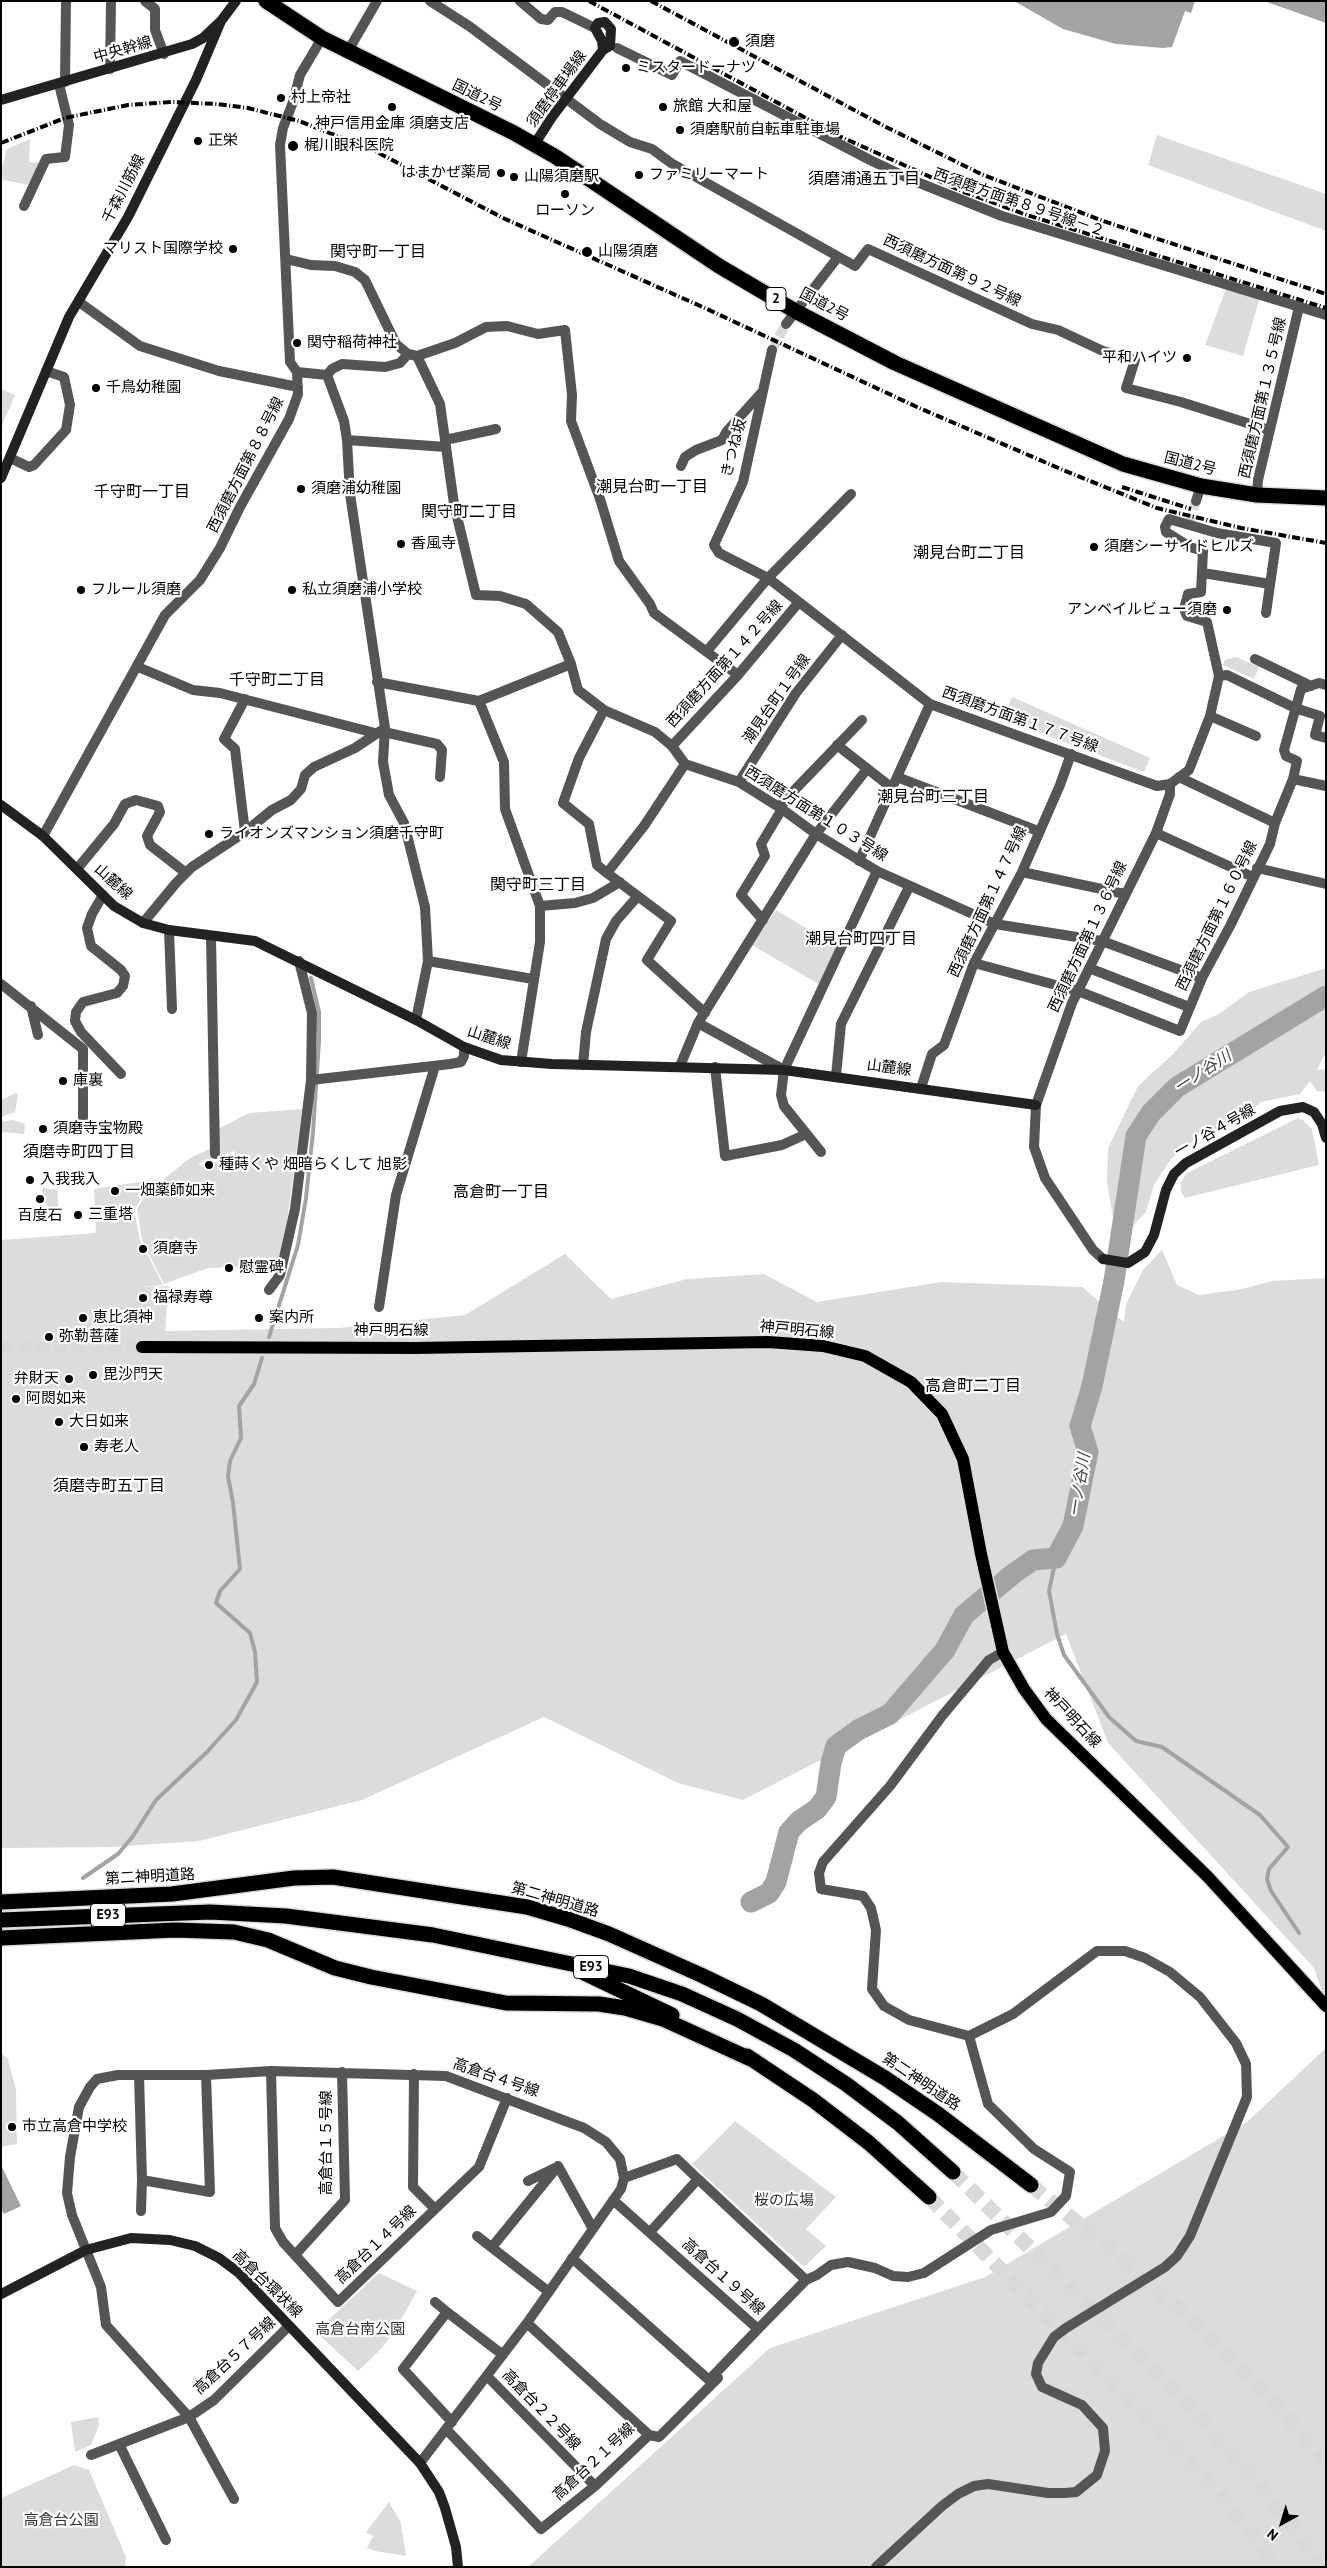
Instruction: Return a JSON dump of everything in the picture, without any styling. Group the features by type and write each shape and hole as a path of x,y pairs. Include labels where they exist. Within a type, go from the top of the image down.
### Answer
{"highway":[{"name":"国道2号","path":"266,1 322,38 534,145 719,266 797,312 895,363 1017,419 1123,464 1201,486 1257,495 1326,498"},
{"name":"第二神明道路","path":"1,1902 172,1894 294,1878 333,1877 527,1907 568,1919 701,1975 761,2004 828,2042 938,2114 1032,2185"},
{"path":"1,1897 40,1899"},
{"name":"E93","path":"1,1920 210,1912 286,1916 434,1935 630,1976 682,1994 737,2019 794,2050 846,2084 898,2123 953,2172"},
{"path":"1,1938 175,1930 214,1930 254,1936 352,1973 506,2002 599,2004 625,2008 663,2019 755,2061"},
{"name":"E93","path":"526,1955 590,1975 702,2030 755,2061 812,2100 862,2138 929,2197"}],"main road":[{"name":"神戸明石線","path":"142,1347 416,1348 768,1342 822,1346 865,1356 911,1382 942,1414 963,1459 981,1554 1003,1652 1024,1689 1046,1719 1208,1877 1326,2006"}],"street":[{"path":"24,206 46,159 65,157 69,124 62,83 66,1"},
{"path":"110,69 111,1"},
{"path":"145,1 155,9 155,30 164,54"},
{"name":"中央幹線","path":"1,100 164,54 203,38 221,21 236,1"},
{"path":"348,51 377,1"},
{"name":"西須磨方面第９２号線","path":"430,1 469,26 566,100 630,142 652,149 670,163 854,266 868,249 1032,324 1058,330 1103,351 1134,360 1126,388 1180,402 1269,430"},
{"name":"須磨停車場線","path":"520,1 541,19 548,20 555,12 562,12 595,28 598,23 605,22 611,29 610,46 603,50 534,145"},
{"name":"千森川筋線","path":"1,478 69,317 128,217 196,80 221,21"},
{"name":"西須磨方面第８８号線","path":"43,836 165,615 200,580 220,548 240,507 289,419 298,394 297,372 290,362 280,145 282,128 293,102 300,75 322,38"},
{"name":"西須磨方面第８９号線－２","path":"617,48 672,74 680,61 870,160 912,180 1002,216 1326,315"},
{"path":"786,324 838,257"},
{"path":"286,259 310,265 335,266 355,272 365,280 396,344 412,355 440,404 454,504 476,595 500,596 526,604 558,632 571,664 578,690 604,710 655,732 672,746"},
{"path":"79,302 140,346 219,371 298,387"},
{"name":"西須磨方面第１３５号線","path":"1257,495 1258,480 1269,430 1299,306"},
{"path":"327,375 332,369 342,364 385,367 400,363 412,355 455,343 486,327 507,326 538,334 565,330 572,395 571,421 600,499 619,561 654,612 738,675"},
{"name":"きつね坂","path":"768,578 719,553 714,545 743,482 772,350"},
{"path":"10,458 29,467 34,465 66,430 70,405 64,377 46,371"},
{"path":"297,372 327,375"},
{"path":"327,375 344,420 347,440 350,494 377,682 383,762 389,795 404,823 425,907 428,961 416,1020"},
{"path":"681,466 685,457 696,450 722,440 727,431 764,390"},
{"path":"347,440 446,443 496,429"},
{"path":"1196,502 1201,486"},
{"path":"706,651 768,578 851,494"},
{"path":"1170,784 1189,770 1210,716 1219,676 1207,622 1188,616 1184,609 1188,594 1193,591 1201,592 1203,551 1190,547 1166,532 1165,527 1170,519 1217,533 1276,543 1266,613"},
{"path":"1203,573 1270,584"},
{"name":"西須磨方面第１７７号線","path":"768,578 930,704 1157,786 1170,784"},
{"name":"西須磨方面第１４２号線","path":"685,764 672,746 738,675 799,602"},
{"name":"潮見台町１号線","path":"739,782 796,694 842,635"},
{"path":"1254,659 1311,686 1319,683 1326,685"},
{"path":"377,682 479,701 571,664"},
{"path":"138,667 193,690 245,699 437,744 442,750 440,777"},
{"path":"1219,676 1227,675 1295,708 1320,716 1315,734 1326,738"},
{"name":"西須磨方面第１６０号線","path":"1078,991 1180,1030 1202,978 1270,844 1274,823 1293,779 1298,761 1286,756 1284,750 1301,689 1311,686"},
{"path":"245,699 224,739 236,749 245,832"},
{"path":"479,701 504,762 505,809 540,906 540,942 521,1062"},
{"path":"859,861 930,704"},
{"path":"604,710 579,758 563,803 589,824 597,865 671,921 647,960 705,1013"},
{"path":"1210,716 1256,736"},
{"path":"762,920 741,896 765,856 761,844 782,809 783,802 862,720"},
{"path":"144,923 186,873 245,832 272,810 291,800 301,789 305,775 314,767 355,748 381,731"},
{"path":"837,745 892,788"},
{"name":"西須磨方面第１４７号線","path":"921,1088 932,1054 944,1044 974,963 1022,872 1038,831 1060,785 1071,754"},
{"path":"607,872 644,826 685,764"},
{"name":"西須磨方面第１０３号線","path":"685,764 739,782 782,809 816,834 877,871 909,887 996,924 1102,940 1202,978"},
{"path":"680,1066 698,1023 816,834 867,769"},
{"path":"897,777 1038,831"},
{"path":"1179,777 1274,823"},
{"path":"1293,779 1326,786"},
{"name":"西須磨方面第１３６号線","path":"1128,1263 1103,1259 1093,1250 1044,1178 1034,1147 1036,1105 1055,1045 1078,991 1124,894 1156,833 1170,794 1170,784"},
{"path":"77,870 114,824 125,804 136,800 158,806 160,812 147,836 150,845 186,873"},
{"name":"山麓線","path":"1,805 43,836 114,906 144,923 169,930 255,941 416,1020 464,1047 501,1060 583,1065 784,1070 1036,1105"},
{"path":"1156,833 1255,873 1326,884"},
{"path":"821,1152 784,1106 781,1095 784,1070 877,871"},
{"path":"1022,872 1124,894"},
{"path":"540,906 575,903 593,898 620,882"},
{"path":"836,1076 840,1024 909,887"},
{"path":"103,895 92,914 87,928 91,946 121,970 125,976 123,986 117,993 83,1002 76,1012 75,1021 81,1032 121,1074"},
{"path":"583,1065 586,1032 606,939 616,921 638,896"},
{"path":"169,930 172,1009"},
{"path":"211,936 215,1154"},
{"path":"269,1290 280,1274 295,1208 311,1080 312,1013 299,961"},
{"path":"428,961 533,979"},
{"path":"974,963 1078,991"},
{"path":"1089,968 1189,1007"},
{"path":"1,984 83,1049 83,1122"},
{"path":"31,1006 38,1035"},
{"path":"698,1023 784,1070"},
{"path":"311,1080 461,1062 464,1056 464,1047"},
{"path":"379,1307 396,1194 435,1066"},
{"path":"715,1067 725,1156 782,1145 806,1134"},
{"name":"一ノ谷４号線","path":"1128,1263 1144,1252 1154,1234 1166,1190 1174,1174 1186,1163 1280,1111 1303,1107 1314,1112 1322,1124 1326,1138"},
{"path":"876,2567 942,2506 958,2494 974,2486 988,2484 1065,2494 1076,2492 1097,2475 1105,2451 1104,2428 1082,2405 1042,2388 1036,2374 1038,2362 1043,2351 1060,2332 1165,2267 1177,2256 1190,2236 1247,2097 1246,2064 1243,2057 1236,2043 1200,1997 1170,1972 1145,1958 1125,1951 1098,1951 1045,1988 1013,2014 969,2036 909,2020 884,2006 872,1989 876,1930 871,1908 863,1896 821,1889 819,1873 823,1862 890,1786 942,1716 989,1660 1003,1652"},
{"path":"758,2328 806,2280 831,2265 848,2262 875,2268 893,2276 908,2277 924,2273 991,2230 1051,2212 1066,2196 1070,2172 1034,2149 988,2104 969,2036"},
{"name":"高倉台４号線","path":"83,2252 67,2194 70,2157 79,2107 97,2078 118,2075 206,2076 271,2071 446,2076 584,2128 606,2142 620,2159 624,2178"},
{"name":"高倉台１４号線","path":"271,2071 275,2228 283,2242 338,2302 479,2167 507,2098"},
{"name":"高倉台１５号線","path":"295,2255 345,2200 342,2072"},
{"path":"414,2074 413,2188 434,2209"},
{"path":"139,2075 141,2211"},
{"path":"142,2180 210,2192 206,2076"},
{"path":"420,2462 527,2323 621,2189 624,2178 678,2159 806,2280"},
{"path":"528,2181 558,2166"},
{"path":"558,2166 592,2229"},
{"path":"492,2247 558,2166"},
{"path":"650,2232 698,2179"},
{"name":"高倉台１９号線","path":"572,2258 709,2380 758,2328 613,2200"},
{"path":"477,2236 549,2292"},
{"name":"高倉台環状線","path":"1,2294 83,2252 108,2243 146,2237 195,2246 220,2258 239,2273 420,2462 439,2492 445,2508 456,2547 458,2567"},
{"path":"83,2252 101,2287 106,2325 189,2417 234,2499"},
{"path":"435,2302 503,2355"},
{"path":"447,2312 403,2369 449,2425"},
{"name":"高倉台２１号線","path":"449,2425 541,2529 595,2486 649,2436 527,2323"},
{"name":"高倉台５７号線","path":"91,2455 189,2417 214,2400 289,2326"},
{"path":"649,2436 659,2437 729,2367 724,2364"},
{"name":"高倉台２２号線","path":"487,2376 595,2486"},
{"path":"119,2444 166,2540"}],"green space":[{"path":"1157,135 1326,194 1326,231 1148,165"},
{"path":"30,139 29,162 40,163 30,185 3,180 2,168 7,149"},
{"path":"1227,286 1260,297 1243,356 1205,345"},
{"path":"1,389 15,395 1,428"},
{"path":"1236,657 1259,667 1254,679 1223,665 1225,660"},
{"path":"1012,697 1150,758 1144,772 1003,719"},
{"path":"776,910 838,947 820,985 752,945"},
{"path":"1326,968 1326,1052 1317,1070 1326,1069 1326,1092 1317,1091 1310,1081 1300,1094 1261,1102 1238,1122 1198,1137 1171,1159 1154,1185 1146,1212 1130,1229 1114,1223 1107,1183 1108,1148 1138,1086 1173,1054 1201,1022 1219,1014 1249,992"},
{"path":"16,1093 18,1095 15,1112 1,1117 1,1100"},
{"path":"302,1109 287,1222 275,1274 235,1267 208,1268 164,1284 142,1240 137,1209 147,1193 190,1158 216,1146 216,1130 249,1113","holes":["235,1151 234,1164 225,1166 220,1161 200,1166 199,1163"]},
{"path":"1298,1118 1303,1120 1312,1129 1319,1165 1185,1198 1181,1192 1181,1182 1187,1173"},
{"path":"13,1120 25,1124 24,1134 1,1132 1,1122"},
{"path":"158,1179 159,1183 146,1193 134,1209 140,1240 163,1285 138,1287 169,1286 165,1331 339,1328 465,1315 565,1254 611,1299 687,1279 764,1274 817,1302 941,1282 1082,1287 1124,1322 1126,1304 1143,1270 1162,1250 1177,1285 1199,1295 1242,1289 1272,1281 1326,1278 1326,2003 1314,1968 1108,1743 1066,1634 743,1800 678,1783 544,1717 362,1800 199,1841 112,1847 1,1848 1,1240 96,1233 94,1189"},
{"path":"44,1188 58,1190 58,1216 50,1215 42,1190"},
{"path":"1326,2048 1326,2567 528,2567 770,2348 985,2277 1247,2122"},
{"path":"1,2053 8,2059 16,2090 17,2144 1,2147"},
{"name":"桜の広場","path":"735,2121 836,2197 806,2229 826,2246 804,2267 692,2164"},
{"name":"高倉台南公園","path":"379,2273 417,2291 397,2327 383,2347 358,2371 318,2334 327,2326 325,2323"},
{"path":"98,2417 99,2425 91,2445 75,2452 71,2422"},
{"name":"高倉台公園","path":"74,2465 89,2470 126,2557 125,2567 1,2567 1,2498"},
{"path":"389,2502 401,2523 406,2556 367,2548 373,2536 366,2532"}],"shaded area":[{"path":"1014,1 1195,1 1191,13 1185,11 1172,47 1163,48 1116,44 1063,29"},
{"path":"1264,1 1326,1 1326,23"},
{"path":"2,2167 21,2206 4,2214 1,2209"}],"waterway":[{"path":"269,1337 298,1245 306,1198 313,1132 319,1041 319,1012 311,978"},
{"name":"一ノ谷川","path":"751,1902 769,1893 776,1882 789,1832 799,1821 817,1809 826,1797 831,1763 836,1746 858,1730 890,1714 945,1650 964,1615 1013,1574 1033,1560 1056,1558 1073,1526 1088,1452 1080,1426 1092,1386 1114,1281 1136,1136 1151,1113 1177,1087 1326,996"},
{"path":"83,1878 118,1854 133,1836 156,1800 206,1753 236,1720 257,1682 255,1652 250,1633 216,1603 220,1591 240,1569 233,1503 228,1476 230,1461 241,1438 239,1406 254,1384 262,1358"},
{"path":"1056,1558 1049,1591 1057,1634 1064,1655 1109,1717 1136,1741 1162,1747 1260,1815 1288,1847 1269,1869 1267,1879 1271,1891 1299,1933"}],"tunnel":[{"path":"772,350 786,324"},
{"path":"1189,524 1196,501"},
{"path":"1,1347 142,1347"},
{"path":"953,2172 1171,2387 1251,2475 1325,2567"},
{"path":"1031,2185 1132,2267 1221,2348 1326,2460"},
{"path":"929,2197 1142,2412 1223,2498 1277,2567"}],"railway":[{"path":"589,1 839,136 964,192 1027,215 1326,308"},
{"path":"651,1 884,126 981,174 1103,221 1326,294"},
{"path":"1,143 65,118 128,105 172,102 217,104 248,108 299,121 375,151 503,218 707,309 917,407 1063,470 1157,508 1241,528 1326,543"},
{"path":"1122,487 1191,509"}],"place":[{"name":"須磨","path":"734,42"},
{"name":"ミスタードーナツ","path":"626,68"},
{"name":"村上帝社","path":"281,98"},
{"name":"神戸信用金庫 須磨支店","path":"392,107"},
{"name":"旅館 大和屋","path":"663,107"},
{"name":"須磨駅前自転車駐車場","path":"680,130"},
{"name":"正栄","path":"198,141"},
{"name":"梶川眼科医院","path":"293,146"},
{"name":"はまかぜ薬局","path":"501,173"},
{"name":"ファミリーマート","path":"639,175"},
{"name":"山陽須磨駅","path":"514,177"},
{"name":"ローソン","path":"565,194"},
{"name":"マリスト国際学校","path":"233,249"},
{"name":"山陽須磨","path":"587,252"},
{"name":"関守稲荷神社","path":"297,343"},
{"name":"平和ハイツ","path":"1187,358"},
{"name":"千鳥幼稚園","path":"96,388"},
{"name":"須磨浦幼稚園","path":"301,489"},
{"name":"香風寺","path":"401,544"},
{"name":"須磨シーサイドヒルズ","path":"1094,547"},
{"name":"フルール須磨","path":"81,590"},
{"name":"私立須磨浦小学校","path":"292,590"},
{"name":"アンベイルビュー須磨","path":"1227,610"},
{"name":"ライオンズマンション須磨千守町","path":"209,834"},
{"name":"庫裏","path":"63,1081"},
{"name":"須磨寺宝物殿","path":"43,1129"},
{"name":"種蒔くや 畑暗らくして 旭影","path":"209,1165"},
{"name":"入我我入","path":"30,1180"},
{"name":"一畑薬師如来","path":"115,1191"},
{"name":"百度石","path":"40,1199"},
{"name":"三重塔","path":"78,1215"},
{"name":"須磨寺","path":"143,1249"},
{"name":"慰霊碑","path":"229,1268"},
{"name":"福禄寿尊","path":"143,1298"},
{"name":"恵比須神","path":"83,1318"},
{"name":"案内所","path":"259,1318"},
{"name":"弥勒菩薩","path":"49,1337"},
{"name":"毘沙門天","path":"93,1375"},
{"name":"弁財天","path":"69,1379"},
{"name":"阿閦如来","path":"16,1399"},
{"name":"大日如来","path":"59,1422"},
{"name":"寿老人","path":"84,1447"},
{"name":"市立高倉中学校","path":"12,2127"}],"district":[{"name":"須磨浦通五丁目","path":"864,179"},
{"name":"関守町一丁目","path":"378,252"},
{"name":"潮見台町一丁目","path":"652,487"},
{"name":"千守町一丁目","path":"142,492"},
{"name":"関守町二丁目","path":"469,512"},
{"name":"潮見台町二丁目","path":"969,553"},
{"name":"千守町二丁目","path":"277,680"},
{"name":"潮見台町三丁目","path":"933,797"},
{"name":"関守町三丁目","path":"538,885"},
{"name":"潮見台町四丁目","path":"861,939"},
{"name":"須磨寺町四丁目","path":"79,1152"},
{"name":"高倉町一丁目","path":"501,1192"},
{"name":"高倉町二丁目","path":"973,1386"},
{"name":"須磨寺町五丁目","path":"109,1486"}]}
